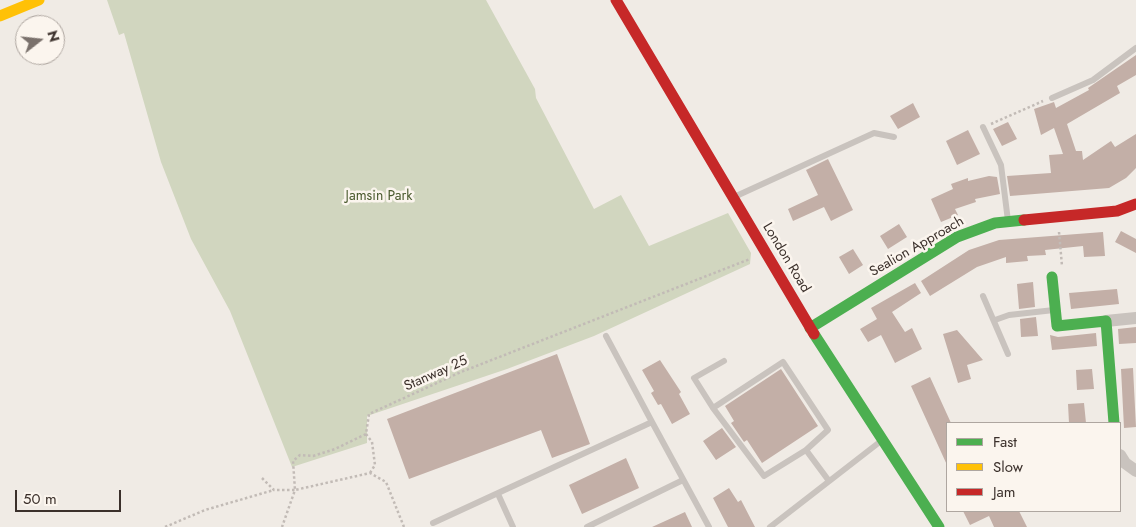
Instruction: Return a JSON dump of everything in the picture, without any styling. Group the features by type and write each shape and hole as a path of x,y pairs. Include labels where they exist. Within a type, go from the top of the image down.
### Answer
{"main road":[{"path":"0,16 39,0"},
{"name":"London Road","path":"616,0 810,328 938,527"},
{"name":"Sealion Approach","path":"810,328 958,238 995,223 1117,211 1136,206"},
{"path":"1052,277 1057,326 1106,321 1114,422"}],"street":[{"path":"1106,321 1136,318"},
{"path":"1121,457 1125,463 1136,470"}],"lane":[{"path":"1052,98 1093,80 1136,48"},
{"path":"982,127 1001,164 1008,222"},
{"path":"733,198 874,133 894,137"},
{"path":"984,296 1008,354"},
{"path":"995,320 1023,312 1055,310"},
{"path":"606,336 709,527"},
{"path":"713,408 783,362 828,430 806,450 764,476 713,408 694,378 724,361"},
{"path":"433,523 652,422"},
{"path":"770,527 881,441"},
{"path":"806,450 829,481"},
{"path":"587,527 683,480"},
{"path":"498,494 513,527"}],"path":[{"path":"982,127 1052,98"},
{"name":"Stanway 25","path":"366,434 369,414 470,369 766,253"},
{"path":"165,527 205,510 274,490 295,490 370,472 375,465 372,442 366,434 335,449 313,456 300,455 293,460 295,490 282,527"},
{"path":"370,472 386,482 404,527"},
{"path":"262,478 274,490"}],"green space":[{"name":"Jamsin Park","path":"107,0 486,0 535,89 536,98 594,209 621,195 649,246 728,213 751,253 750,264 594,336 507,369 367,416 367,443 292,467 230,311 191,239 161,162 124,33 119,35"}],"building":[{"path":"1136,55 1136,75 1117,86 1120,93 1067,124 1076,151 1082,151 1083,160 1111,141 1115,147 1136,134 1136,168 1126,178 1109,188 1010,196 1007,176 1051,173 1049,155 1063,154 1054,128 1041,135 1034,109 1054,102 1056,108 1089,90 1088,88"},
{"path":"913,103 920,117 898,129 890,116"},
{"path":"1008,122 1017,139 1002,146 993,129"},
{"path":"968,130 980,154 957,165 946,141"},
{"path":"828,159 853,210 831,221 824,207 793,221 788,209 818,195 806,170"},
{"path":"989,176 997,177 1000,194 975,199 976,202 955,209 958,215 941,222 931,199 953,189 951,184 968,178 968,181"},
{"path":"899,224 907,237 888,249 880,236"},
{"path":"1121,231 1136,239 1136,253 1115,242"},
{"path":"1103,232 1105,256 1084,257 1083,246 1045,250 1046,255 1027,256 1028,261 1006,263 1006,257 977,267 930,296 921,281 969,250 999,240"},
{"path":"853,249 863,265 849,274 839,257"},
{"path":"1033,282 1035,307 1019,309 1017,284"},
{"path":"915,283 921,293 892,312 905,332 912,328 922,349 895,363 881,335 868,342 860,329 877,319 871,308"},
{"path":"1117,289 1119,304 1071,309 1069,293"},
{"path":"1036,317 1038,336 1021,337 1020,319"},
{"path":"1136,327 1136,343 1119,344 1118,329"},
{"path":"957,330 983,360 967,365 971,379 958,383 943,334"},
{"path":"1096,333 1097,346 1052,350 1050,335 1058,337"},
{"path":"557,354 590,444 552,458 541,430 409,479 387,419"},
{"path":"660,360 681,392 679,394 690,414 672,424 661,404 658,405 651,393 654,391 642,370"},
{"path":"1133,368 1136,427 1124,428 1121,369"},
{"path":"781,369 818,426 762,463 747,440 744,442 731,423 734,421 725,406"},
{"path":"1092,369 1094,389 1077,390 1076,370"},
{"path":"930,377 951,422 946,422 946,463 911,386"},
{"path":"1084,403 1086,422 1069,422 1068,404"},
{"path":"722,428 736,447 716,460 703,441"},
{"path":"626,458 639,488 582,514 569,485"},
{"path":"729,488 738,502 741,500 755,527 728,527 713,498"},
{"path":"685,512 692,527 652,527"},
{"path":"964,512 1020,512 1027,527 994,527 989,516 970,525"}],"traffic: fast":[{"path":"810,328 957,237 995,223 1024,220"},
{"path":"1052,277 1057,326 1106,321 1114,422"},
{"path":"814,334 939,527"}],"traffic: slow":[{"path":"0,16 39,0"}],"traffic: jam":[{"path":"616,0 814,334"},
{"path":"1024,220 1117,211 1136,204"}]}
